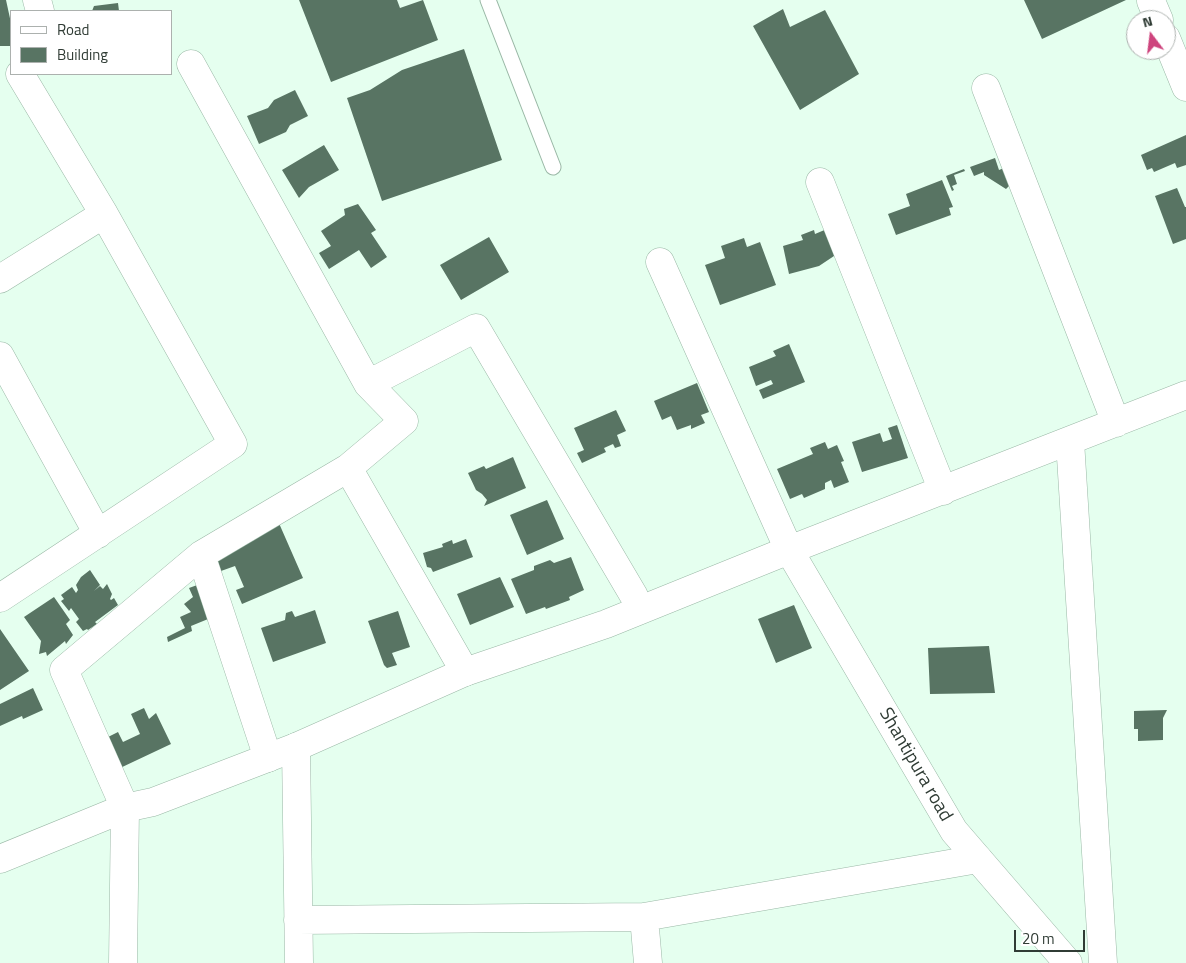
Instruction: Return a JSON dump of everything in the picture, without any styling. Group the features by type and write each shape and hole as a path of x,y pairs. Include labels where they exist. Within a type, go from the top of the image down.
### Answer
{"street":[{"path":"1175,60 1186,87"},
{"path":"123,963 126,808 64,670 201,555 348,468 404,421 368,384 191,64"},
{"path":"0,598 232,444 104,214 21,75"},
{"path":"986,88 1116,423"},
{"path":"820,182 943,491"},
{"path":"0,279 104,214"},
{"name":"Shantipura road","path":"660,262 789,550 954,832 1068,963"},
{"path":"368,384 476,328 634,596"},
{"path":"0,356 98,534"},
{"path":"0,859 126,808 153,802 296,747 465,672 606,624 789,550 1186,395"},
{"path":"1070,441 1103,963"},
{"path":"348,468 465,672"},
{"path":"201,555 268,758"},
{"path":"296,747 299,963"},
{"path":"298,920 644,917 978,859"},
{"path":"644,917 648,963"}],"lane":[{"path":"488,0 553,167"}],"building":[{"path":"0,0 6,0 10,18 10,46 0,46"},
{"path":"299,0 397,0 400,8 423,0 438,40 331,82"},
{"path":"1024,0 1126,0 1042,39"},
{"path":"118,3 119,10 92,10 94,6"},
{"path":"783,9 790,27 825,10 859,74 800,110 753,26"},
{"path":"464,49 502,160 382,201 347,98 370,90 402,70"},
{"path":"295,90 308,116 290,125 286,132 259,144 247,116 268,108 274,100"},
{"path":"1186,135 1186,165 1177,168 1175,163 1154,172 1152,168 1147,170 1141,155"},
{"path":"324,145 339,170 309,187 299,198 282,170"},
{"path":"995,158 999,170 1004,168 1010,185 1006,189 984,175 984,172 974,176 970,167"},
{"path":"964,169 965,171 954,175 957,184 952,186 954,190 952,191 946,176"},
{"path":"942,180 953,207 949,208 951,215 896,235 888,214 910,206 906,194"},
{"path":"1177,188 1186,207 1186,239 1173,244 1155,196"},
{"path":"358,204 376,230 371,233 387,257 371,268 359,250 329,269 319,253 331,246 321,231 345,215 344,209"},
{"path":"834,226 837,254 819,266 789,274 783,246 803,240 801,235 814,230 815,234"},
{"path":"489,237 509,272 461,300 440,265"},
{"path":"744,238 747,247 760,242 776,285 720,305 705,265 725,258 721,246"},
{"path":"789,344 805,382 763,399 759,390 773,384 771,380 756,386 749,367 776,356 773,351"},
{"path":"697,383 709,412 701,415 705,423 691,429 691,425 677,430 671,416 662,420 654,401"},
{"path":"616,410 626,431 617,435 621,446 615,448 613,444 604,448 606,452 582,463 577,453 584,450 574,428"},
{"path":"897,425 908,458 862,472 852,442 880,433 883,442 892,439 888,428"},
{"path":"825,442 828,449 837,445 844,461 841,462 849,482 834,488 831,480 825,483 825,489 804,498 802,494 790,499 777,469 813,454 810,448"},
{"path":"513,457 526,488 484,506 487,500 476,490 468,473 484,466 486,469"},
{"path":"547,500 564,539 527,555 510,515"},
{"path":"278,521 303,578 242,604 236,590 244,587 235,566 221,571 215,556 254,540 255,531"},
{"path":"466,539 473,557 433,572 431,568 427,567 423,553 443,547 442,544 452,540 453,544"},
{"path":"571,557 584,590 569,597 570,600 526,614 511,579 534,570 534,566 550,560 554,563"},
{"path":"90,570 100,585 94,591 100,586 103,589 107,584 112,594 110,599 114,598 118,605 95,622 97,624 83,631 76,622 79,619 71,608 69,611 61,601 64,599 61,595 72,587 76,593 78,590 76,585 81,577"},
{"path":"500,577 514,607 470,625 457,594"},
{"path":"200,584 213,617 191,626 192,631 168,642 167,637 185,628 180,617 191,612 184,604 193,597 189,588"},
{"path":"54,597 70,620 66,624 73,635 66,644 65,641 47,656 46,652 39,654 41,641 24,617"},
{"path":"794,605 812,648 776,663 758,619"},
{"path":"315,610 326,643 273,662 261,628 285,620 286,613 292,611 295,617"},
{"path":"398,611 410,647 392,653 397,665 387,668 384,665 368,621"},
{"path":"0,629 29,671 0,690"},
{"path":"989,646 995,693 930,694 928,648"},
{"path":"33,688 43,710 23,719 22,716 0,726 0,704"},
{"path":"144,708 149,719 156,713 171,744 118,769 104,739 118,732 123,742 140,734 131,714"},
{"path":"1167,710 1163,718 1163,740 1138,741 1138,729 1134,729 1134,711"}]}
